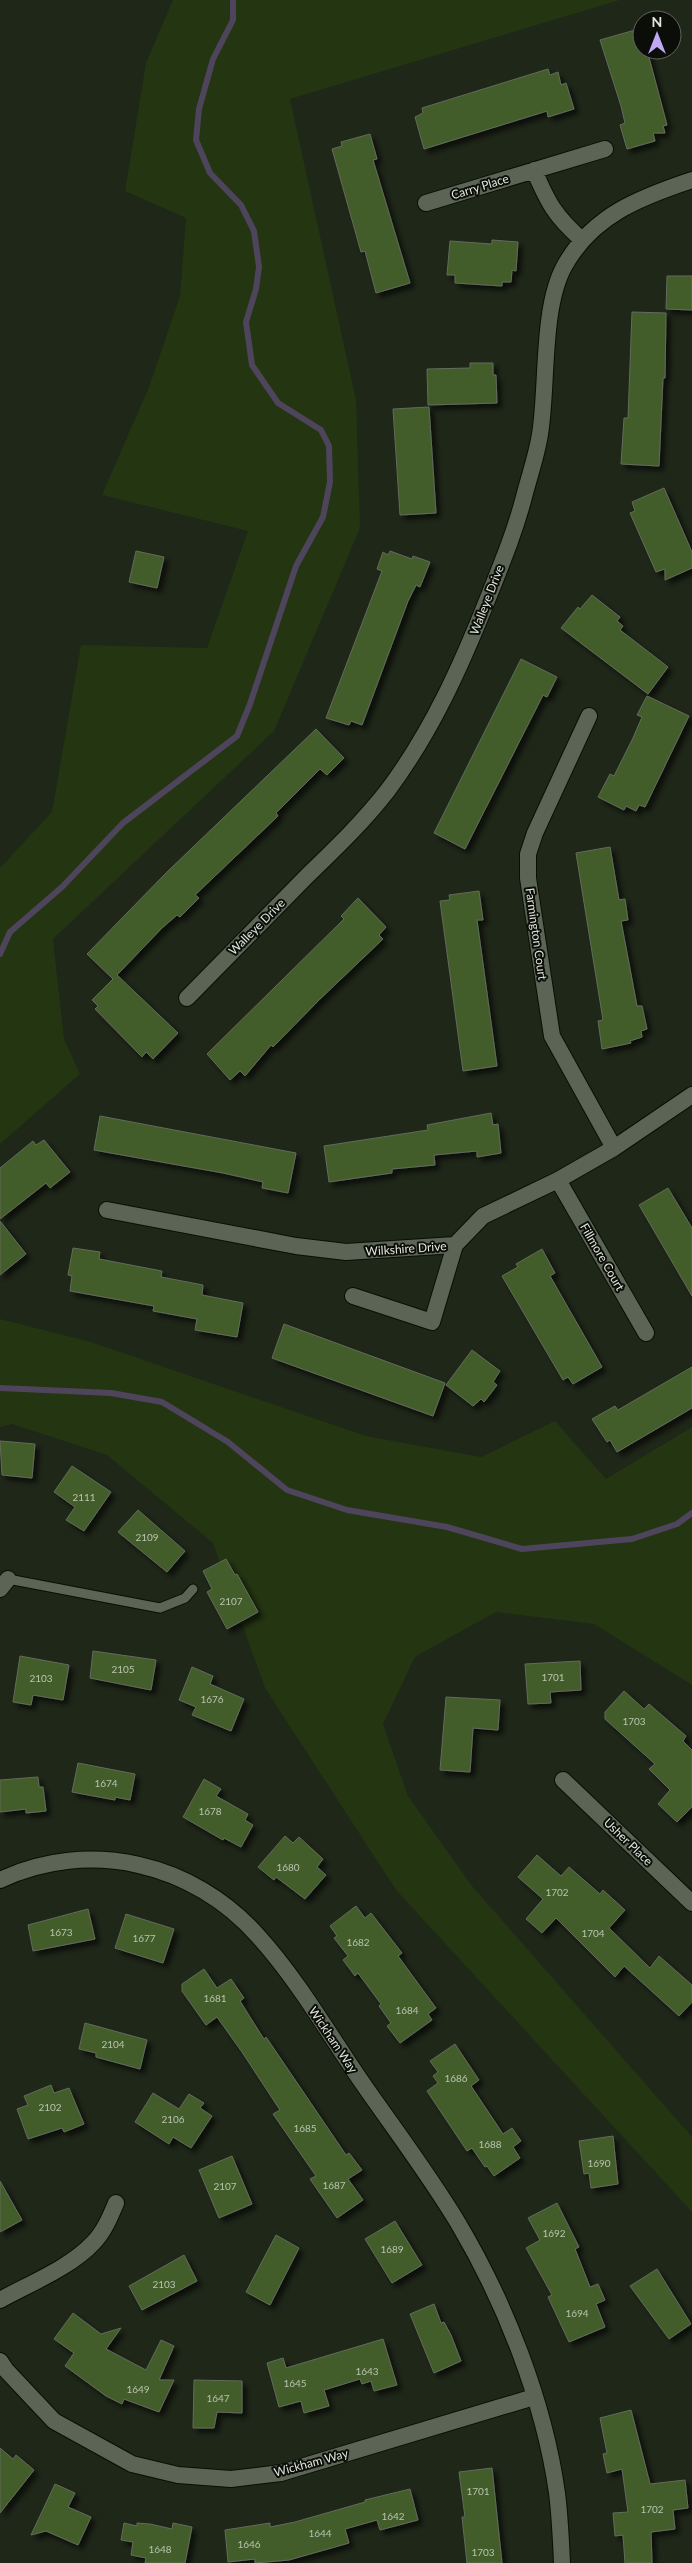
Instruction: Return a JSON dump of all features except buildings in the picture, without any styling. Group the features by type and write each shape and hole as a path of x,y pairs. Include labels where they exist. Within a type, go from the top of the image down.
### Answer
{"street":[{"name":"Carry Place","path":"426,203 606,149"},
{"path":"534,170 548,202 559,220 582,240"},
{"name":"Walleye Drive","path":"187,998 352,832 381,798 416,749 444,701 470,644 515,530 540,435 550,325 555,293 564,267 582,240 600,221 649,194 692,180"},
{"name":"Farmington Court","path":"589,716 535,833 528,854 528,878 552,1036 614,1148"},
{"name":"Wilkshire Drive","path":"107,1210 296,1246 346,1252 455,1245 483,1216 558,1180 614,1148 692,1095"},
{"name":"Fillmore Court","path":"558,1180 646,1333"},
{"path":"353,1296 432,1322 455,1245"},
{"name":"Usher Place","path":"563,1780 692,1903"},
{"name":"Wickham Way","path":"0,1880 18,1872 61,1862 100,1858 139,1863 183,1878 220,1899 258,1935 289,1975 457,2222 489,2282 513,2336 548,2444 557,2494 562,2563"},
{"path":"0,2300 78,2257 93,2243 105,2227 116,2203"},
{"name":"Wickham Way","path":"0,2361 6,2370 54,2420 132,2464 178,2475 231,2479 281,2472 534,2397"}],"lane":[{"path":"4,1584 160,1608 185,1598 193,1589"}],"green space":[{"path":"173,0 620,0 290,99 356,400 360,528 274,731 53,939 64,1039 80,1074 0,1144 0,868 52,812 81,645 207,648 248,531 102,495 149,387 180,296 186,218 125,191 146,63"},
{"path":"0,1319 91,1342 366,1436 481,1457 555,1421 606,1479 692,1427 692,1685 594,1624 496,1612 415,1657 383,1724 408,1796 472,1886 692,2137 692,2212 396,1890 265,1688 213,1543 107,1455 12,1424 0,1427"}],"waterway":[{"path":"0,954 10,932 62,887 123,823 237,736 250,704 296,566 323,517 330,482 329,446 321,430 278,403 252,365 246,322 256,289 259,267 254,231 241,205 210,173 196,140 199,109 213,59 233,20 233,0"},
{"path":"0,1388 111,1393 162,1402 228,1442 287,1490 347,1510 447,1527 522,1549 632,1539 677,1524 692,1513"}]}
